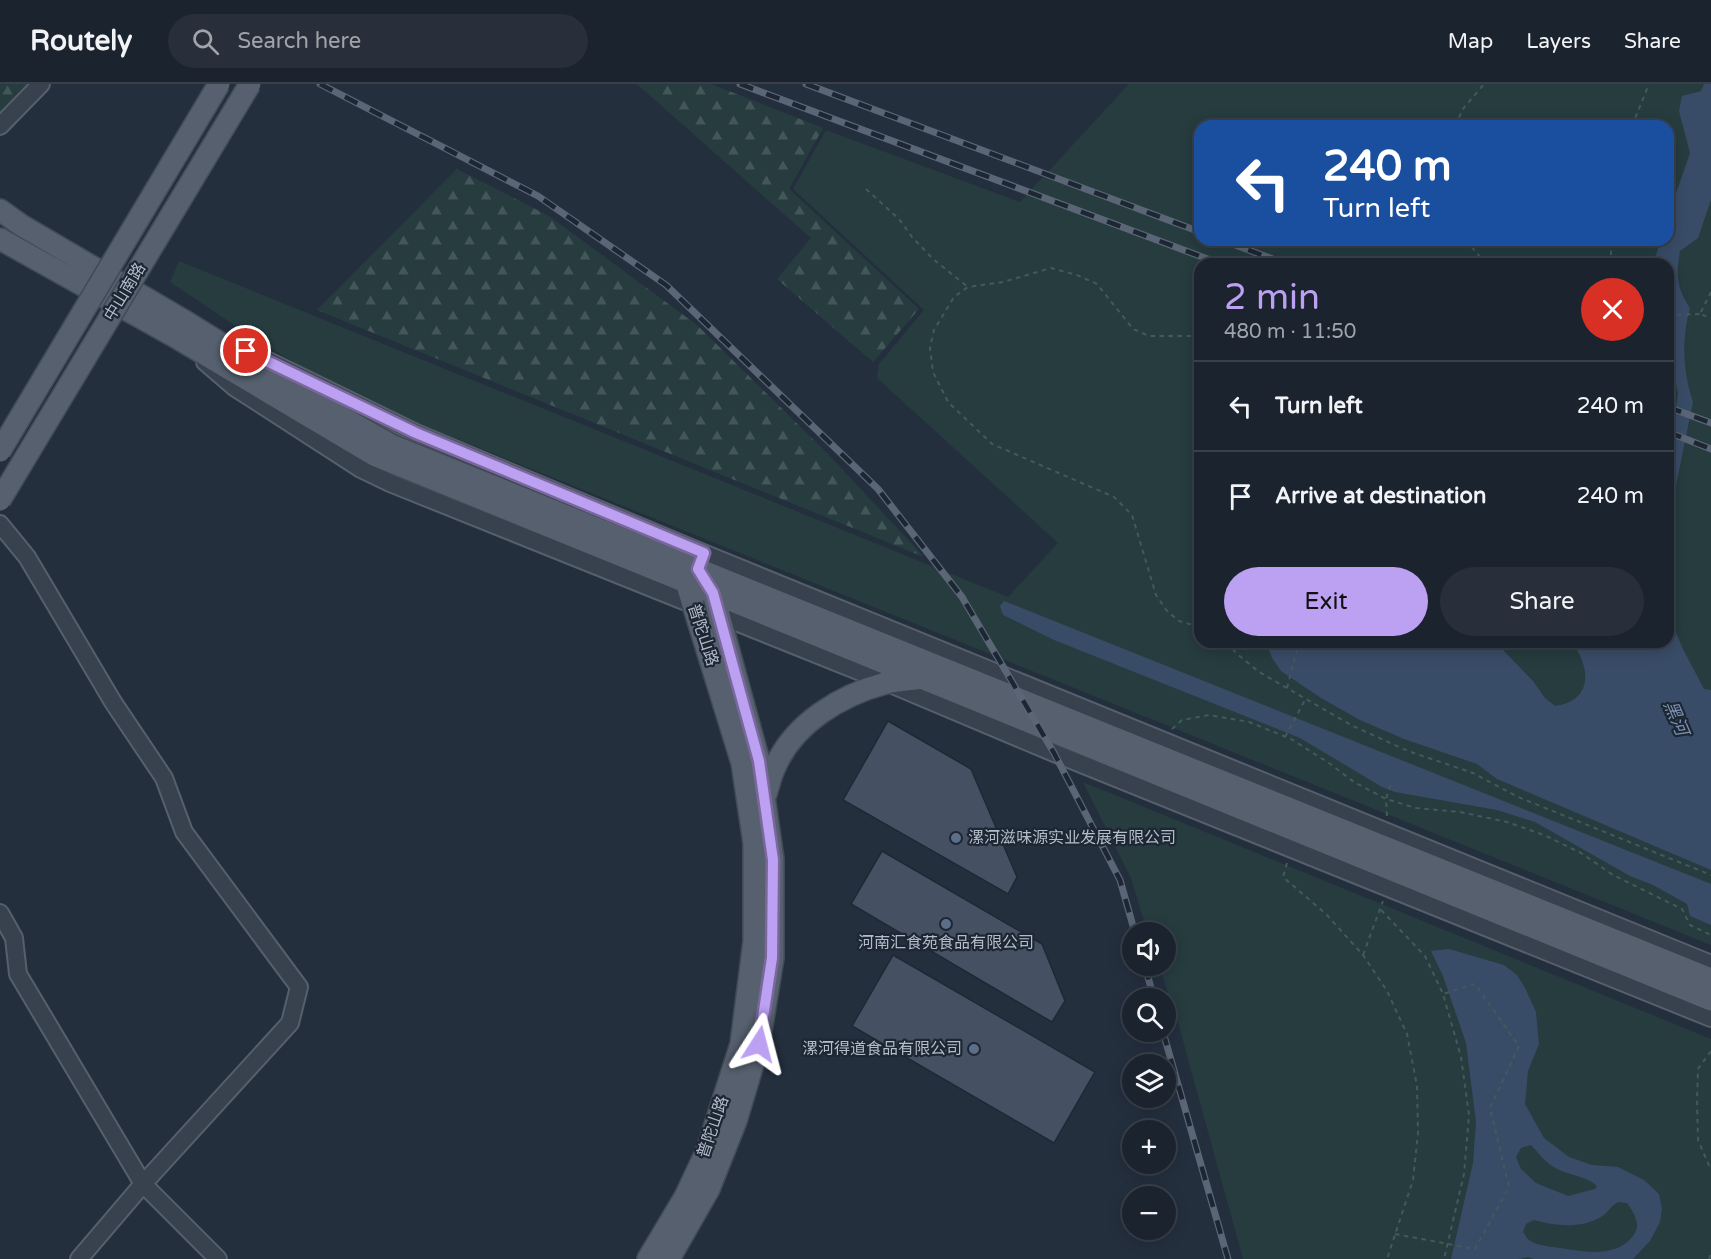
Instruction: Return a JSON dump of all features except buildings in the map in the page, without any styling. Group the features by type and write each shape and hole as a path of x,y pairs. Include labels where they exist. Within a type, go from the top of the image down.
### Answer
{"main road":[{"name":"中山南路","path":"0,451 219,84"},
{"name":"中山南路","path":"0,500 250,84"},
{"path":"0,210 177,328"},
{"path":"0,239 177,328 391,445 1711,980"},
{"name":"普陀山路","path":"669,1259 709,1189 735,1121 759,1044 772,958 773,860 759,761 713,593 696,568"},
{"name":"普陀山路","path":"648,1259 685,1197 707,1150 741,1044 754,940 754,843 742,763 693,606 696,568"},
{"path":"713,593 1711,1000"},
{"path":"765,800 775,766 797,732 826,709 864,690 888,683 923,678"}],"street":[{"path":"0,126 41,84"},
{"path":"177,328 234,387 361,469 390,483 1711,1018"},
{"path":"0,524 27,556 113,702 164,778 184,832 299,987 290,1023 143,1184 79,1259"},
{"path":"696,568 1160,739 1711,964"},
{"path":"0,913 14,938 18,974 143,1184 218,1259"}],"path":[{"path":"1458,120 1462,110 1484,84"},
{"path":"1634,120 1649,84"},
{"path":"866,189 899,219 933,259 968,287"},
{"path":"1471,246 1481,258"},
{"path":"1194,334 1149,336 1133,329 1112,300 1096,284 1077,275 1051,268 1003,282 968,287 954,297 934,330 930,348 933,372 948,402 992,444 1114,497 1132,516 1156,595 1167,611 1179,621 1194,625"},
{"path":"1700,314 1711,292"},
{"path":"1674,315 1700,314 1711,318"},
{"path":"1232,648 1259,672 1353,726 1408,751 1473,772 1518,797 1711,875"},
{"path":"1287,688 1297,648"},
{"path":"1286,735 1305,699"},
{"path":"1160,739 1182,720 1209,715 1249,722 1286,735 1354,782 1386,799 1416,808 1460,812 1507,822 1544,835 1581,853 1613,875 1682,909 1690,925 1711,935"},
{"path":"1389,832 1386,799 1392,780"},
{"path":"1292,849 1283,877 1326,914 1363,955 1387,991 1407,1034 1417,1086 1418,1132 1413,1180 1388,1259"},
{"path":"1381,909 1425,956 1443,994 1461,1057 1469,1115 1464,1174 1444,1259"},
{"path":"1395,1234 1475,1249 1509,1187 1490,1108 1519,1046 1474,984 1443,994"},
{"path":"1711,1051 1698,1069 1697,1101 1698,1140 1711,1170"},
{"path":"1709,1259 1711,1254"}],"green space":[{"path":"0,84 34,84 0,119"},
{"path":"637,84 711,84 823,128 789,189 919,309 873,362 777,279 811,238"},
{"path":"1129,84 1711,84 1711,945 410,420 313,374 249,335 170,282 179,261 1008,597 1058,543 877,378 879,364 924,310 793,189 826,130 1020,202"},
{"path":"457,169 549,216 697,325 826,452 924,557 317,310"},
{"path":"1083,782 1711,1039 1711,1259 1243,1259 1176,1016 1176,988 1166,988 1162,976 1176,976 1176,922 1145,922 1130,876"}],"water":[{"path":"1704,84 1711,84 1711,200 1698,238 1680,251 1678,274 1680,287 1690,308 1685,332 1684,355 1693,402 1674,495 1674,420 1678,394 1674,374 1674,258 1656,258 1658,246 1674,246 1674,199 1690,153 1679,111 1682,96 1701,91"},
{"path":"1004,601 1711,884 1711,925 1690,916 1687,904 1653,885 1630,876 1535,822 1497,810 1395,792 1382,787 1300,738 1054,640 1003,615 1000,606"},
{"name":"黑河","path":"1674,628 1704,689 1711,690 1711,870 1497,779 1477,764 1404,739 1360,720 1321,698 1281,671 1268,648 1503,648 1533,681 1545,698 1555,706 1576,698 1582,690 1585,672 1576,648 1674,648"},
{"path":"1449,949 1504,965 1517,975 1536,1012 1539,1044 1528,1071 1525,1104 1544,1138 1569,1157 1592,1165 1618,1167 1644,1180 1659,1194 1662,1209 1660,1222 1650,1241 1633,1259 1534,1259 1528,1257 1451,1259 1473,1163 1476,1122 1466,1043 1443,976 1431,951","holes":["1531,1145 1552,1166 1597,1186 1595,1189 1568,1196 1536,1183 1521,1169 1516,1157 1521,1148","1619,1202 1627,1203 1634,1215 1637,1228 1626,1243 1609,1251 1590,1252 1543,1246 1529,1240 1523,1232 1526,1224 1534,1220 1568,1225 1593,1221"]}],"railway":[{"path":"320,84 538,196 666,285 878,489 962,597 1054,753 1120,880 1132,922"},
{"path":"740,84 1205,258"},
{"path":"806,84 1194,230"},
{"path":"1238,246 1270,258"},
{"path":"1674,409 1711,423"},
{"path":"1674,434 1711,449"},
{"path":"1148,976 1151,988"},
{"path":"1166,1042 1228,1259"}],"place":[{"name":"漯河滋味源实业发展有限公司","path":"956,838"},
{"name":"河南汇食苑食品有限公司","path":"946,924"},
{"name":"漯河得道食品有限公司","path":"974,1049"}],"route":[{"path":"246,351 416,433 704,553 698,569 713,593 759,761 773,860 772,958 759,1044"}]}
